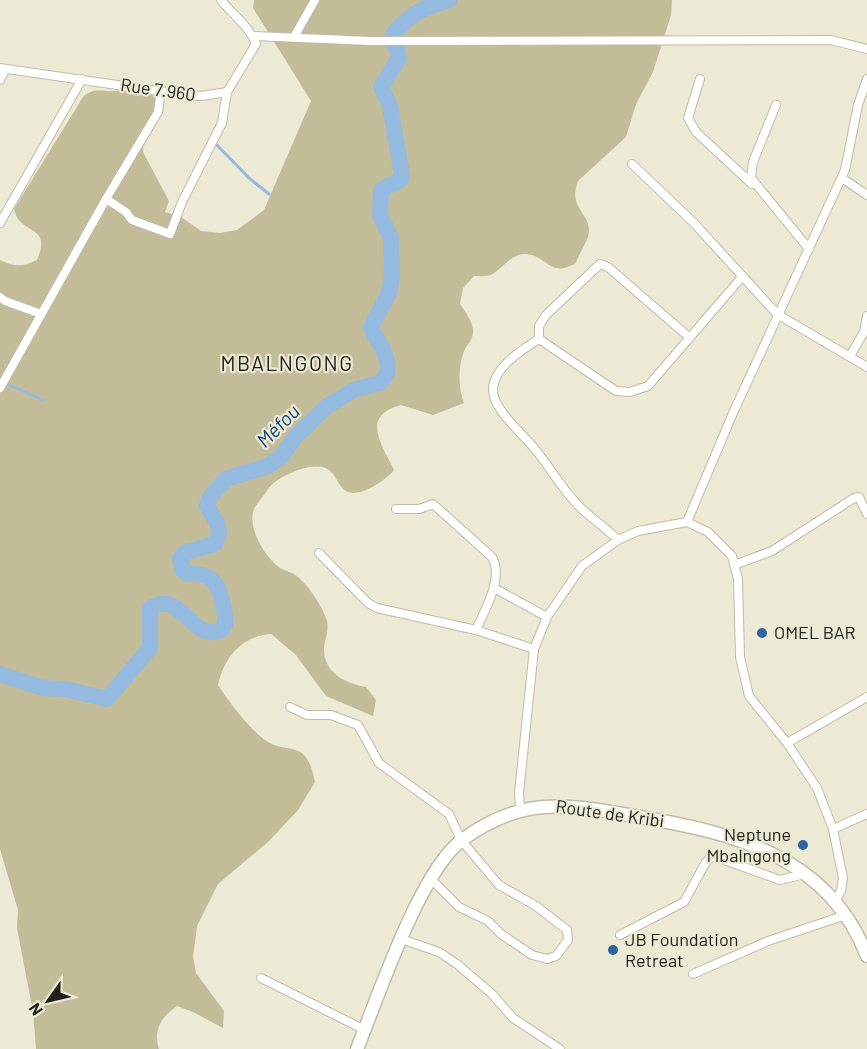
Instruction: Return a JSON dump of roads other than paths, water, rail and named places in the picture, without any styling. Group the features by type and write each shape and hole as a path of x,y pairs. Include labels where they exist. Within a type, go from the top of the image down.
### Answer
{"main road":[{"name":"Route de Kribi","path":"357,1049 401,939 431,879 461,840 520,809 544,805 580,807 712,830 749,842 805,874 836,900 866,951"}],"street":[{"path":"106,199 126,212 132,220 170,234 182,202 222,123 227,92 256,44 254,36 221,0"},
{"path":"294,38 315,0"},
{"path":"254,36 370,41 831,40 867,50"},
{"path":"0,80 2,69"},
{"name":"Rue 7.960","path":"2,69 161,92 202,96 227,92"},
{"path":"0,223 82,79"},
{"path":"700,79 688,118 696,132 756,187 809,249"},
{"path":"687,522 777,314 842,178 858,105 867,79"},
{"path":"0,388 106,199 158,112 161,92"},
{"path":"858,105 867,99"},
{"path":"756,187 751,171 776,105"},
{"path":"632,164 693,222 777,314 867,367"},
{"path":"842,178 867,195"},
{"path":"539,339 539,326 546,315 600,264 608,267 690,338"},
{"path":"539,339 616,391 630,392 648,386 742,277"},
{"path":"0,297 41,314"},
{"path":"850,356 864,332 867,316"},
{"path":"539,339 517,354 502,370 493,386 494,396 517,433 533,446 566,493 618,540"},
{"path":"735,565 772,552 854,498 859,497 867,514"},
{"path":"396,509 419,509 433,504 492,557 495,563 494,588 477,630"},
{"path":"520,809 519,793 534,649 548,617 582,566 618,540 638,531 687,522 708,531 732,556 738,579 740,657 749,696 787,743 817,788 833,830 843,878 841,891 836,900"},
{"path":"319,553 368,603 377,608 477,630 534,649"},
{"path":"494,588 548,617"},
{"path":"787,743 867,696"},
{"path":"290,707 307,716 331,715 358,725 379,763 445,810 461,840 499,885 536,906 567,930 568,940 555,956 547,959 532,955 501,934 488,921 459,907 431,879"},
{"path":"833,830 867,814"},
{"path":"620,935 684,902 706,862 713,856 780,880 805,874"},
{"path":"693,974 768,941 846,915"},
{"path":"401,939 439,952 457,963 492,994 513,1018 560,1049"},
{"path":"261,978 364,1030"}],"waterway":[{"name":"Méfou","path":"0,674 43,688 65,689 107,699 150,648 150,608 161,604 171,605 202,630 211,632 221,630 225,624 223,604 216,584 208,577 187,574 182,569 180,558 186,552 215,544 218,538 217,523 207,505 210,497 226,479 268,466 281,457 296,436 326,407 353,390 380,383 387,374 388,364 384,351 372,331 372,325 389,293 392,276 391,238 380,215 381,190 400,180 402,175 390,106 381,87 399,58 393,35 418,12 449,0"},
{"path":"217,145 249,178 269,194"},
{"path":"9,385 43,400"}],"place":[{"name":"OMEL BAR","path":"762,633"},
{"name":"Neptune Mbalngong","path":"803,845"},
{"name":"JB Foundation Retreat","path":"613,950"}],"district":[{"name":"MBALNGONG","path":"287,364"}]}
